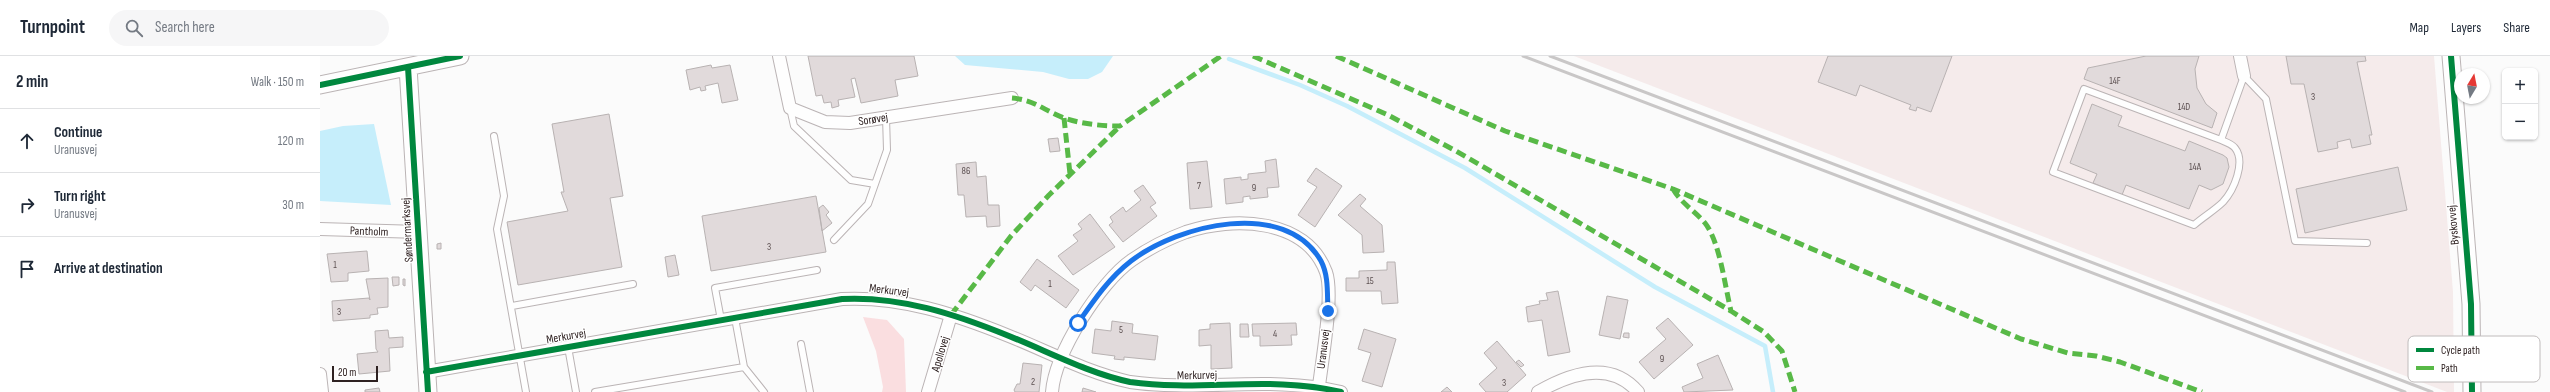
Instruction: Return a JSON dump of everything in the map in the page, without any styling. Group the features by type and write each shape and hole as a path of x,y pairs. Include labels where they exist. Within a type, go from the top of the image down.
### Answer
{"street":[{"path":"320,85 460,56"},
{"path":"779,56 790,108"},
{"path":"2240,56 2244,76"},
{"name":"Byskovvej","path":"2451,56 2471,304 2471,336"},
{"name":"Søndermarksvej","path":"408,67 428,392"},
{"name":"Sorøvej","path":"790,108 825,122 850,123 1012,98"},
{"name":"Uranusvej","path":"1052,392 1063,359 1078,323 1101,289 1131,261 1157,245 1186,232 1231,224 1276,227 1299,237 1312,249 1326,274 1328,311 1319,386"},
{"name":"Pantholm","path":"320,229 418,232"},
{"name":"Merkurvej","path":"426,372 842,299 871,297 903,301 951,315 1008,335 1063,359 1106,375 1157,386 1290,384 1319,386 1342,392"},
{"name":"Apollovej","path":"928,392 951,315"},
{"path":"1538,392 1562,378 1589,372 1612,375 1633,386 1638,392"},
{"path":"320,374 322,392"},
{"name":"Byskovvej","path":"2472,382 2472,392"}],"lane":[{"path":"2222,140 2244,76 2266,99 2295,241 2367,243"},
{"path":"2084,89 2222,140 2234,147 2239,156 2238,170 2233,186 2224,201 2194,225 2053,172 2084,89"},
{"path":"790,108 794,126 851,180 875,184"},
{"path":"834,240 868,204 887,150 886,117"},
{"path":"494,136 504,196 497,229 512,306 526,392"},
{"path":"720,320 715,288 817,270"},
{"path":"512,306 633,284"},
{"path":"736,318 744,367 764,392"},
{"path":"801,344 810,392"},
{"path":"568,347 576,392"},
{"path":"595,392 744,367"}],"shaded area":[{"path":"1574,56 2434,56 2453,292 2453,336 2408,336 2408,377"},
{"path":"863,317 887,320 904,339 906,392 882,392 883,387 876,351"},
{"path":"2421,382 2454,382 2454,392 2447,392"}],"water":[{"path":"955,56 1113,56 1102,72 1088,79 1069,79 1043,72 965,65"},
{"path":"374,124 391,205 320,201 320,131 343,126"}],"building":[{"path":"808,56 914,56 918,76 895,80 898,96 861,103 855,78 851,79 855,97 838,100 839,106 832,108 831,102 824,103 822,95 816,96"},
{"path":"1828,56 1952,56 1931,112 1917,107 1916,111 1909,109 1911,105 1860,85 1856,96 1818,82"},
{"path":"2146,56 2199,56 2195,69 2197,88 2206,104 2217,113 2212,128 2084,79 2088,68"},
{"path":"2286,56 2365,56 2366,61 2357,62 2372,135 2369,135 2371,144 2352,148 2350,139 2337,142 2338,148 2318,152 2304,84 2291,84"},
{"path":"711,65 712,68 730,65 738,100 722,103 718,83 705,86 706,90 701,91 700,87 690,90 686,70"},
{"path":"2092,104 2122,116 2118,126 2185,151 2189,141 2223,155 2227,158 2229,167 2223,184 2211,190 2199,185 2189,209 2126,185 2122,195 2093,183 2097,174 2070,163"},
{"path":"609,114 623,196 610,198 622,267 518,285 507,222 568,211 561,192 564,192 552,124"},
{"path":"1058,138 1060,151 1050,152 1048,139"},
{"path":"1276,159 1279,187 1267,188 1268,197 1250,199 1250,196 1243,197 1243,202 1226,204 1224,179 1241,177 1241,180 1248,179 1248,174 1266,172 1265,161"},
{"path":"1207,161 1212,207 1190,209 1187,163"},
{"path":"976,162 977,177 986,176 988,205 999,205 1000,226 987,227 986,216 966,217 964,195 958,195 956,164"},
{"path":"2398,167 2407,210 2305,233 2296,189"},
{"path":"1316,168 1342,186 1315,227 1298,215 1317,187 1307,181"},
{"path":"1143,185 1156,203 1150,207 1157,216 1123,242 1109,225 1113,222 1110,217 1123,207 1126,212 1141,200 1134,191"},
{"path":"1360,194 1366,199 1360,206 1382,225 1384,252 1363,253 1362,235 1338,215"},
{"path":"816,196 826,252 711,271 702,216"},
{"path":"823,205 829,212 826,215 832,223 822,231 819,208"},
{"path":"1090,214 1115,247 1073,275 1058,256 1078,241 1073,235 1082,229 1078,224"},
{"path":"441,243 441,249 437,249 437,244"},
{"path":"367,251 369,271 348,273 348,281 331,282 327,254"},
{"path":"675,255 679,275 668,277 665,257"},
{"path":"1037,259 1079,290 1066,308 1035,285 1031,291 1020,282"},
{"path":"1387,262 1395,262 1398,303 1382,304 1381,291 1346,291 1346,278 1359,278 1359,271 1387,270"},
{"path":"392,277 399,277 399,285 393,286"},
{"path":"388,278 388,307 377,308 378,314 370,315 370,318 333,321 332,301 369,298 370,300 366,279"},
{"path":"403,279 405,279 405,286 403,285"},
{"path":"1558,291 1570,352 1548,356 1542,320 1528,322 1526,307 1540,304 1539,301 1548,300 1546,293"},
{"path":"1607,296 1628,300 1620,339 1599,335"},
{"path":"1668,318 1693,345 1654,379 1639,362 1666,339 1656,328"},
{"path":"1112,321 1133,324 1132,333 1158,336 1155,360 1124,357 1124,360 1114,359 1115,356 1092,353 1095,329 1111,331"},
{"path":"1230,323 1232,368 1211,369 1211,345 1199,346 1199,330 1210,329 1210,324"},
{"path":"1296,323 1297,335 1291,335 1292,345 1260,346 1260,336 1253,336 1252,324"},
{"path":"1240,324 1248,324 1249,337 1240,337"},
{"path":"1364,329 1396,339 1382,387 1362,381 1371,353 1358,349"},
{"path":"388,330 389,338 403,337 403,347 389,348 390,371 359,374 357,354 378,352 376,349 375,331"},
{"path":"1624,333 1629,333 1629,338 1623,337"},
{"path":"1497,341 1526,375 1507,392 1486,392 1479,384 1497,368 1484,353"},
{"path":"1718,355 1733,390 1684,392 1682,387 1703,378 1697,364"},
{"path":"1519,360 1524,365 1521,367 1516,362"},
{"path":"1023,363 1042,365 1039,392 1015,392 1014,390 1017,384 1020,384"},
{"path":"1447,387 1452,392 1441,392"},
{"path":"379,388 380,392 365,392 365,390"},
{"path":"1083,388 1096,392 1082,392"}],"waterway":[{"path":"1229,59 1300,85 1347,106 1465,168 1655,287 1765,346 1773,392"}],"railway":[{"path":"1523,56 2405,392"},
{"path":"1550,56 2432,392"}],"marked path":[{"path":"1012,98 1033,103 1057,115 1077,122 1106,126 1120,126 1221,56"},
{"path":"1253,56 1388,115 1456,151 1731,311 1764,332 1782,351 1795,392"},
{"path":"1336,56 1505,131 1673,189 2021,339 2068,353 2096,356 2120,362 2202,392"},
{"path":"1064,118 1070,174"},
{"path":"951,315 1011,236 1049,195 1120,126"},
{"path":"1673,189 1680,199 1705,223 1715,241 1731,311"}],"cycle path":[{"path":"320,85 460,56"},
{"path":"2451,56 2471,304 2471,336"},
{"path":"408,67 428,392"},
{"path":"426,372 842,299 864,299 885,300 927,308 948,314 1009,336 1084,368 1130,382 1156,385 1289,385 1315,387 1341,392"},
{"path":"2472,382 2472,392"}],"route":[{"path":"1078,323 1101,289 1131,261 1157,245 1186,232 1231,224 1276,227 1299,237 1312,249 1321,261 1326,274 1328,311"}]}
